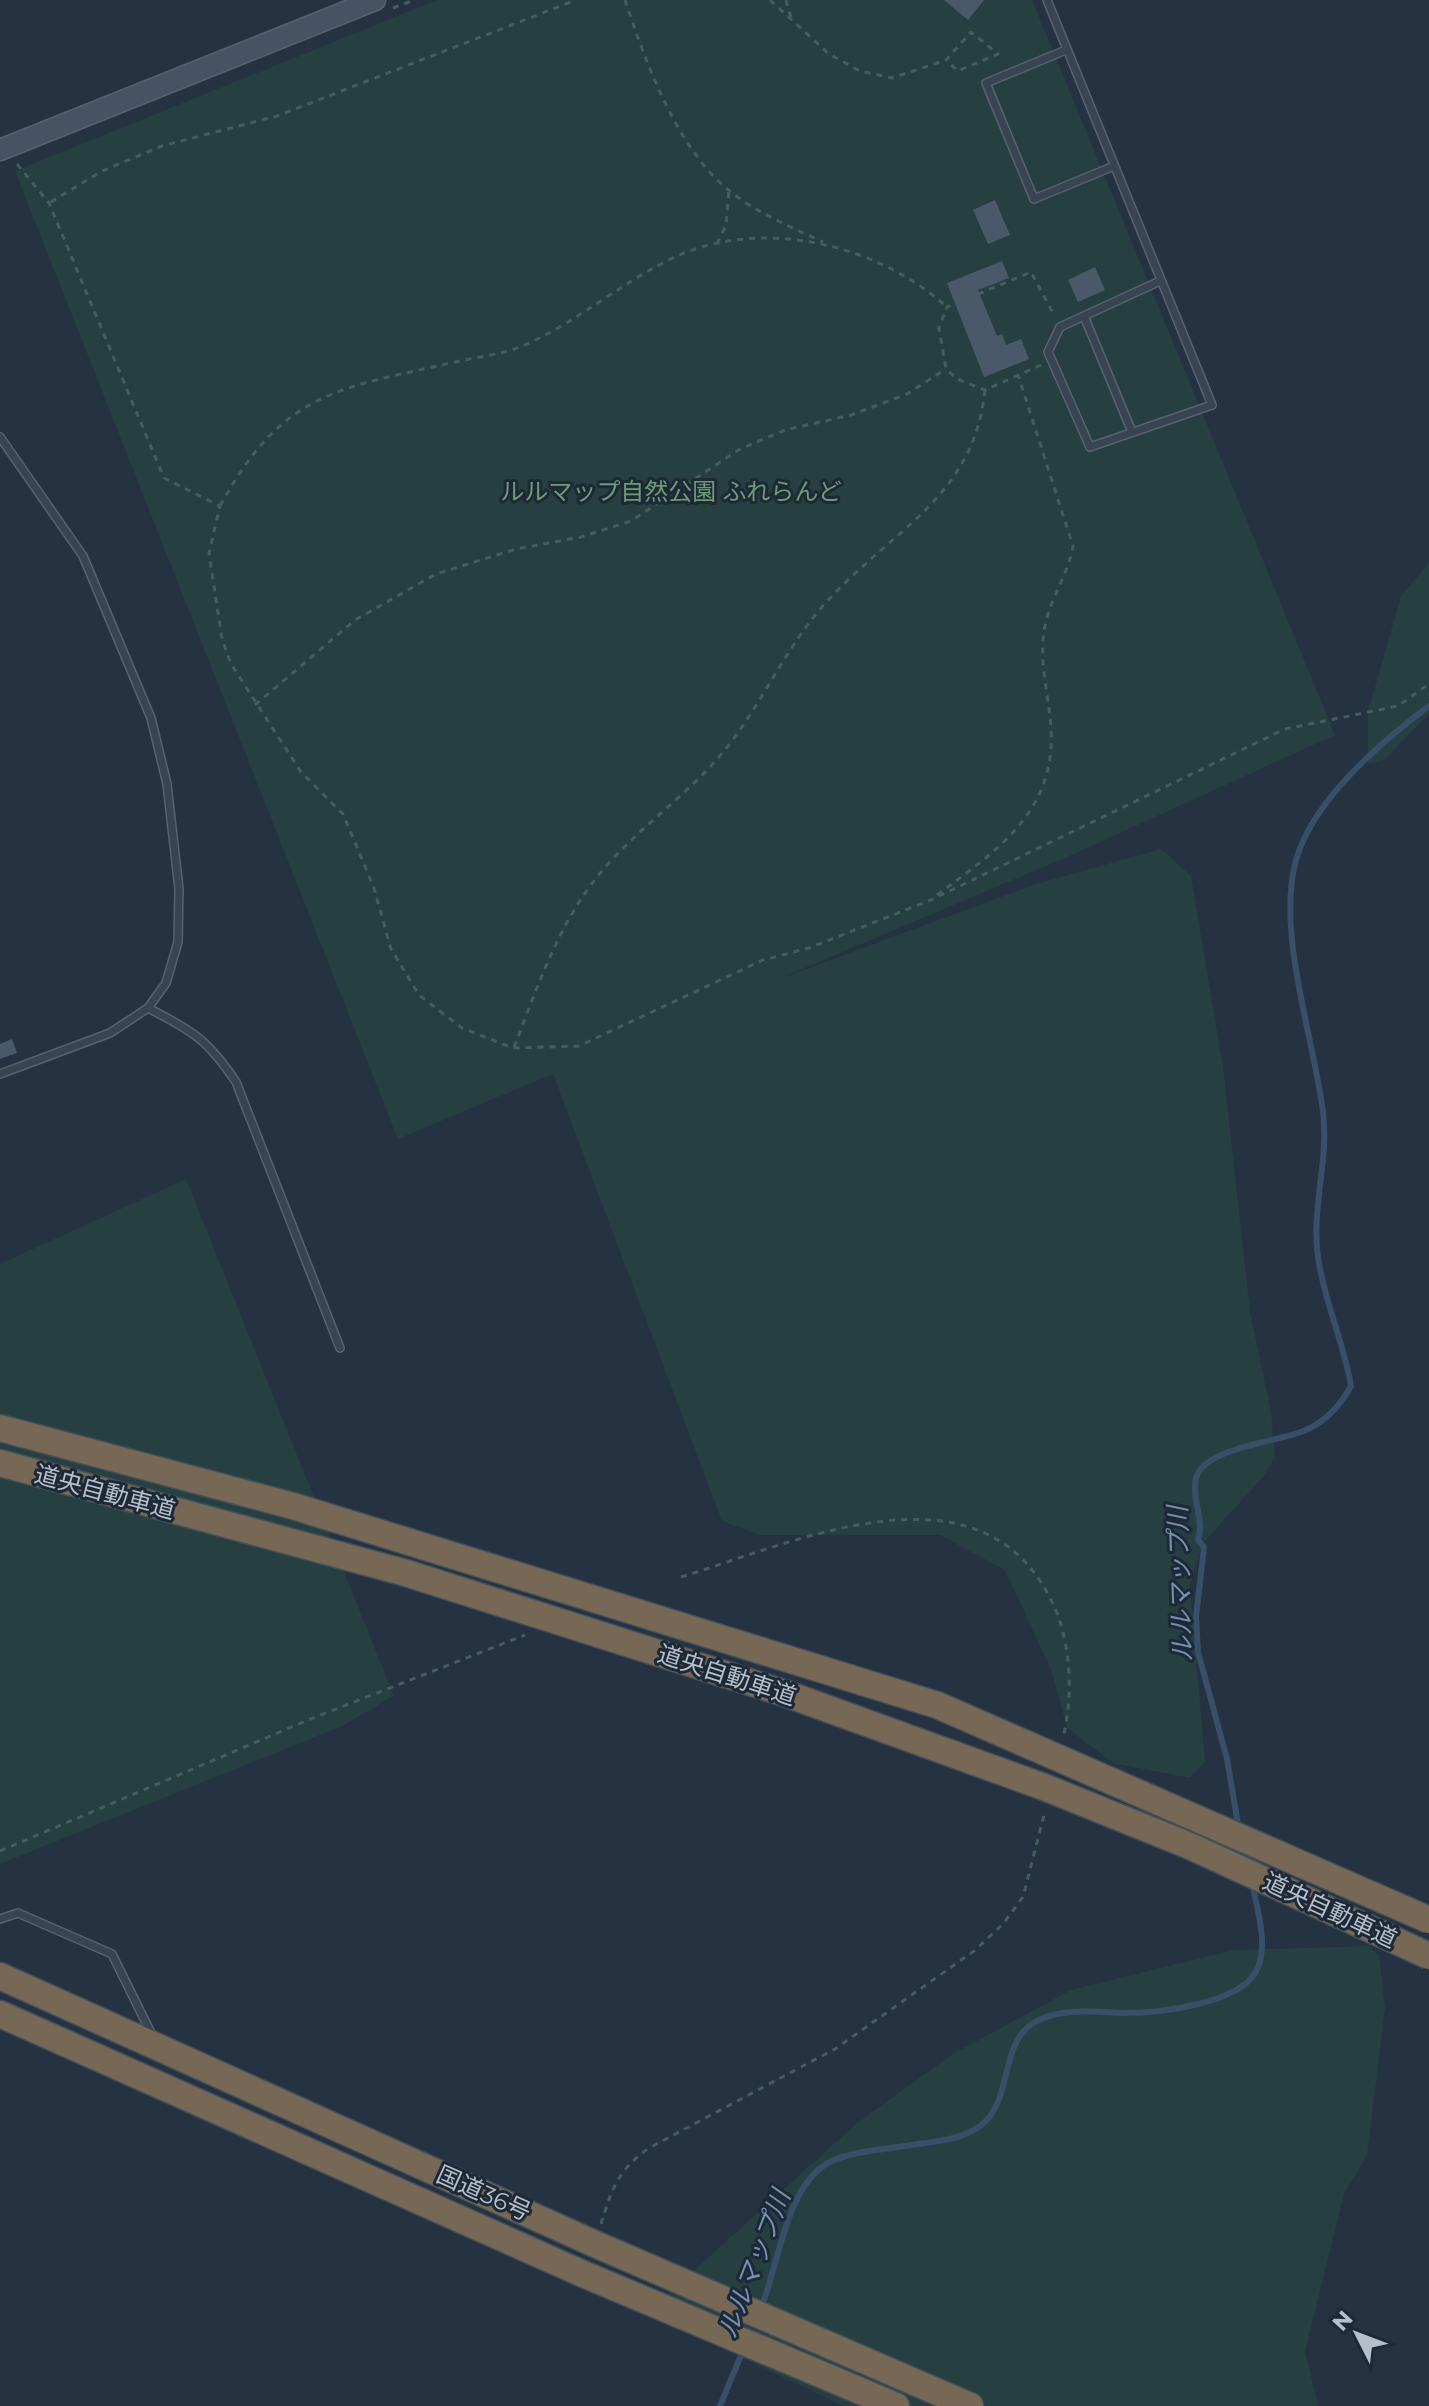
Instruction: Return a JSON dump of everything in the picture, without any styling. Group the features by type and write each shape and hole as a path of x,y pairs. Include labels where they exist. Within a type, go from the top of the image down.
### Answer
{"highway":[{"name":"道央自動車道","path":"0,1428 293,1506 937,1705 1429,1920"},
{"name":"道央自動車道","path":"0,1463 406,1573 784,1693 1044,1787 1190,1846 1429,1956"},
{"name":"国道36号","path":"0,1976 595,2244 970,2406"},
{"name":"国道36号","path":"0,2014 640,2298 896,2406"}],"street":[{"path":"7,156 375,0"}],"lane":[{"path":"1047,0 1212,405 1090,447 1048,352 1060,327 1160,281"},
{"path":"1066,50 986,83 1028,185 1034,199 1114,166"},
{"path":"1084,316 1132,432"},
{"path":"0,437 83,556 151,718 167,784 179,889 178,942 166,983 148,1008 110,1033 0,1074"},
{"path":"148,1008 188,1028 214,1048 236,1082 340,1348"},
{"path":"0,1919 18,1913 112,1954 158,2046"}],"path":[{"path":"49,203 102,171 162,146 277,116 576,0"},
{"path":"625,0 649,71 699,160 729,190 767,217 919,282 947,307"},
{"path":"770,0 829,54 860,71 892,78 946,60 971,32 998,54 958,71 946,60"},
{"path":"786,0 794,25"},
{"path":"7,156 49,203 164,478 220,506"},
{"path":"717,244 726,225 729,190"},
{"path":"826,243 765,238 717,244 677,256 573,320 519,347 358,384 306,405 274,429 243,465 220,506 209,553 222,639 255,705 301,772 343,814 374,888 391,949 419,995 462,1028 513,1048 579,1046 763,960 809,948 931,900 1285,729 1398,706 1429,684"},
{"path":"1052,360 985,390 957,379 946,369 939,328 947,307 1031,272 1060,327"},
{"path":"255,705 355,620 436,574 516,549 581,537 631,521 740,449 785,430 851,415 907,394 946,369"},
{"path":"931,900 1004,845 1032,808 1051,767 1051,728 1042,665 1045,624 1069,569 1073,546 1018,375"},
{"path":"513,1048 557,942 588,889 631,838 724,751 792,644 831,597 959,474 982,424 985,390"},
{"path":"681,1577 835,1527 926,1518 968,1525 998,1538 1038,1573 1057,1610 1067,1648 1068,1720 1060,1750"},
{"path":"0,1851 308,1720 536,1631"},
{"path":"595,2244 610,2192 626,2164 649,2148 835,2049 924,1990 1003,1924 1023,1897 1045,1809"}],"green space":[{"name":"ルルマップ自然公園 ふれらんど","path":"437,0 1032,0 1335,735 1065,858 774,981 1033,885 1161,849 1191,876 1223,1067 1250,1312 1271,1412 1275,1457 1263,1477 1203,1543 1190,1585 1205,1762 1190,1778 1113,1763 1067,1728 1052,1672 1005,1570 940,1535 760,1535 722,1521 553,1074 398,1139 15,171"},
{"path":"1429,563 1429,714 1384,760 1368,764 1368,712 1401,596"},
{"path":"186,1179 394,1696 342,1726 0,1864 0,1264"},
{"path":"1369,1946 1379,1955 1385,2008 1367,2155 1344,2194 1305,2351 1318,2406 843,2406 648,2312 856,2124 951,2055 1071,1990 1234,1950"}],"building":[{"path":"944,0 984,0 968,20"},
{"path":"995,200 1010,235 988,244 973,210"},
{"path":"1002,261 1009,278 978,290 997,336 1002,334 1006,345 1021,339 1029,359 984,377 947,283"},
{"path":"1095,267 1105,290 1078,302 1068,280"},
{"path":"12,1039 17,1053 0,1059 0,1044"}],"waterway":[{"name":"ルルマップ川","path":"1239,1830 1227,1759 1198,1652 1196,1617 1204,1547 1198,1540 1200,1525 1196,1478 1202,1468 1226,1453 1301,1432 1317,1424 1336,1407 1351,1386 1318,1257 1316,1239 1324,1148 1323,1112 1293,952 1291,889 1296,860 1305,838 1333,794 1370,755 1429,706"},
{"name":"ルルマップ川","path":"761,2308 793,2208 814,2174 828,2163 846,2156 944,2140 980,2126 991,2116 998,2103 1016,2044 1023,2032 1035,2022 1067,2012 1140,2013 1178,2008 1216,1999 1246,1983 1255,1973 1262,1952 1261,1928 1252,1883"},
{"name":"ルルマップ川","path":"720,2406 744,2348"}]}
